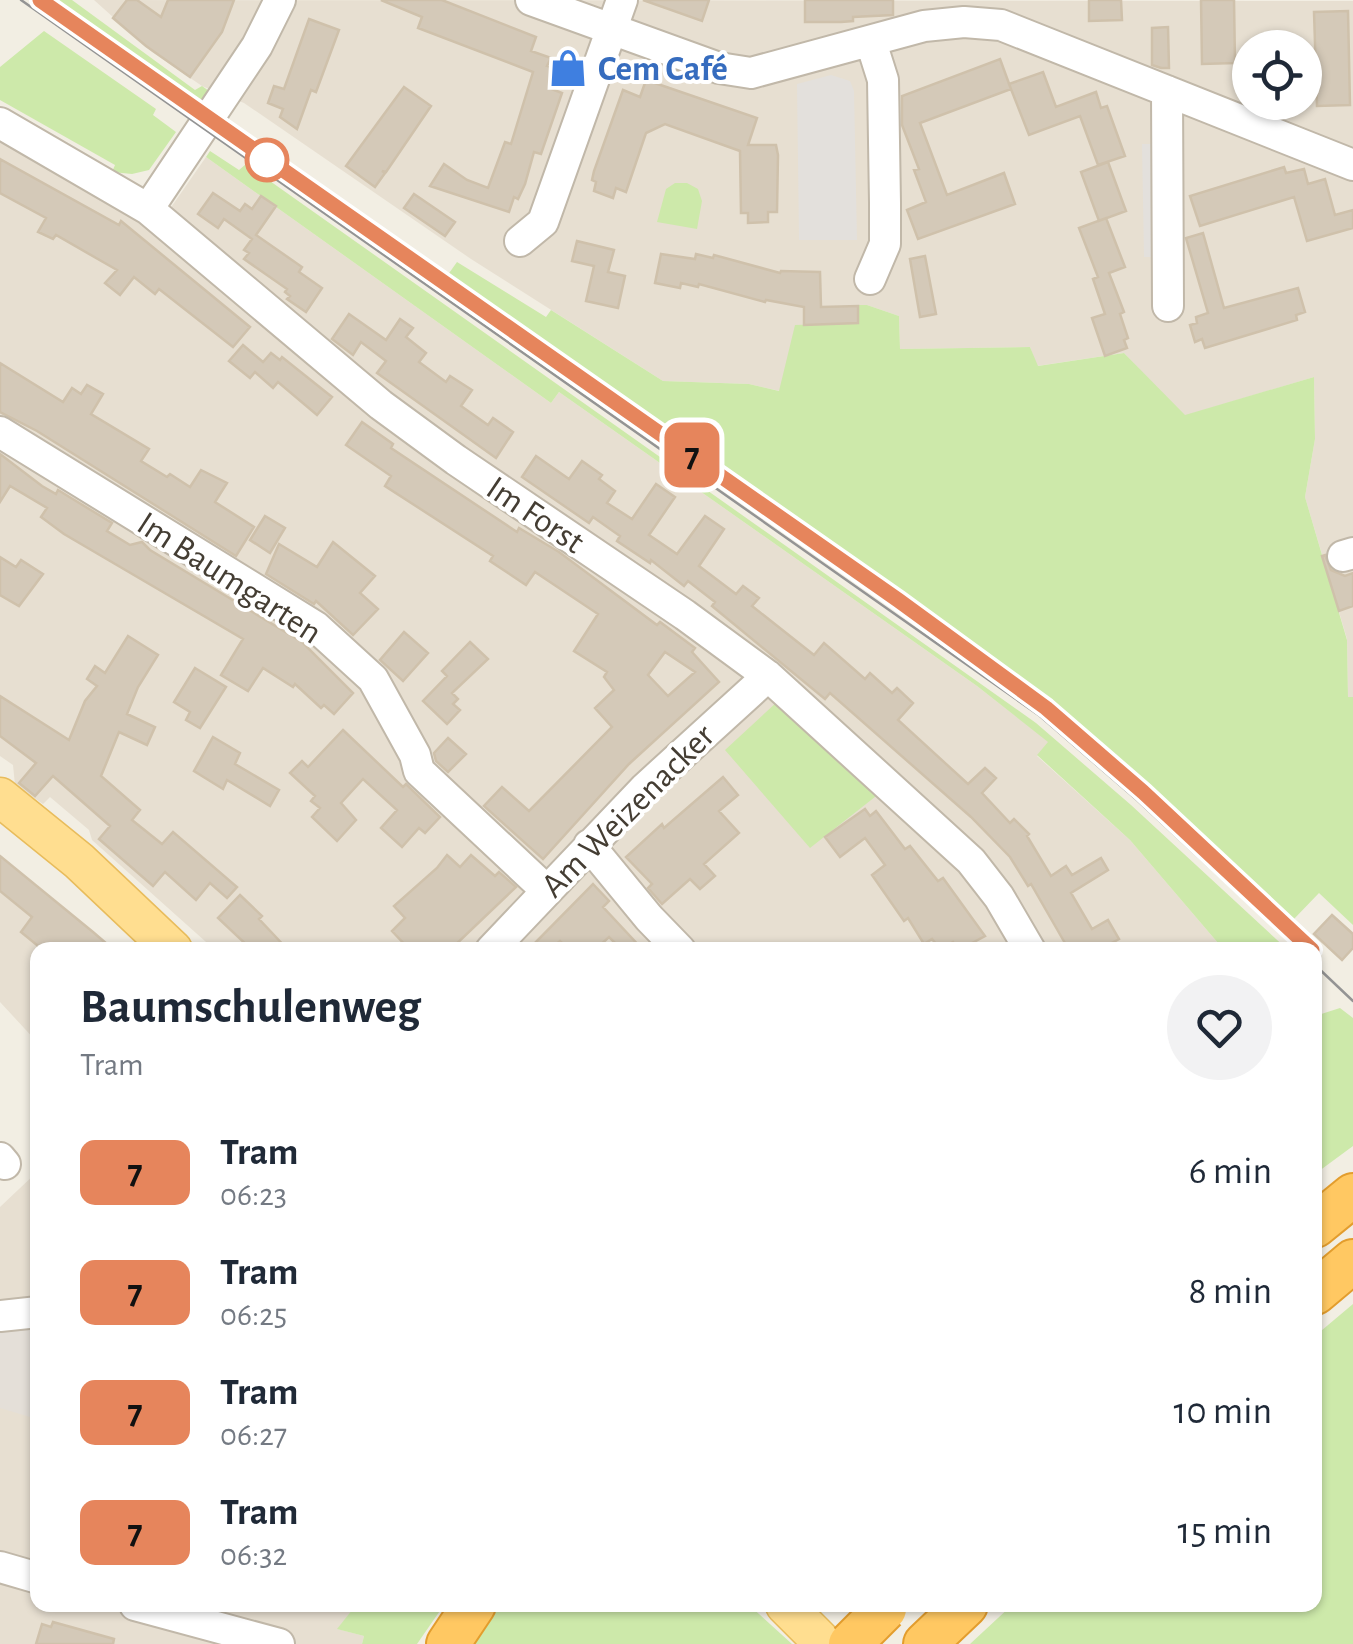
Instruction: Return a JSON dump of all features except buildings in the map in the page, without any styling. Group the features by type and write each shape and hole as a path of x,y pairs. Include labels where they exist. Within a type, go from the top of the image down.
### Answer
{"highway":[{"path":"1322,1220 1353,1195"},
{"path":"1322,1286 1353,1261"},
{"path":"448,1644 469,1612"},
{"path":"852,1644 882,1612"},
{"path":"925,1644 959,1612"}],"main road":[{"path":"0,797 79,861 165,942"},
{"path":"792,1612 824,1644"},
{"path":"822,1612 852,1644"}],"street":[{"path":"148,208 258,46 280,0"},
{"path":"531,0 617,14 719,68 751,74 924,26 964,22 1001,25 1353,165"},
{"path":"520,242 543,222 617,14"},
{"path":"870,279 884,244 886,203 883,80 871,42"},
{"path":"1167,91 1168,306"},
{"name":"Im Forst","path":"0,124 148,208 382,405 768,676 972,860 1025,942"},
{"name":"Im Baumgarten","path":"0,432 316,627 373,679 420,771 546,889"},
{"name":"Am Weizenacker","path":"498,942 645,788 768,676"},
{"path":"589,845 672,942"},
{"path":"0,1316 30,1313"},
{"path":"0,1567 30,1576"},
{"path":"167,1612 274,1643"}],"shaded area":[{"path":"94,0 1353,1 1353,697 1348,697 1347,639 1305,497 1315,439 1314,377 1184,416 1124,353 1037,366 1030,347 900,349 899,316 858,305 858,323 780,391 749,384 663,381 471,259 244,103 202,86 152,52"},
{"path":"831,75 850,81 854,91 857,240 799,240 797,84"},
{"path":"0,136 156,229 206,157 551,403 559,392 977,686 1049,742 1037,756 1130,840 1217,942 206,942 50,797 43,804 15,785 13,765 0,756"},
{"path":"1142,144 1158,144 1160,257 1144,257"},
{"path":"0,855 104,942 30,942 30,1034 0,1002"},
{"path":"30,1179 30,1612 351,1612 338,1629 364,1636 362,1644 0,1644 0,1207"},
{"path":"30,1321 30,1417 0,1408 0,1325"}],"green space":[{"path":"56,0 72,0 195,90 202,86 209,91 201,103"},
{"path":"44,31 156,109 153,115 176,132 149,170 132,174 112,172 115,165 0,100 0,67"},
{"path":"210,151 239,170 246,164 1036,723 1279,942 1217,942 1130,840 1037,755 1048,742 977,686 559,392 551,403 206,157"},
{"path":"675,183 687,183 698,189 702,201 697,229 657,222 666,189"},
{"path":"457,262 546,317 551,310 663,381 749,384 779,391 795,325 857,323 858,305 899,316 900,349 1030,347 1038,366 1124,353 1185,415 1314,377 1315,439 1305,497 1347,640 1348,697 1353,697 1353,925 1319,893 1293,920 1112,756 1018,678 447,276"},
{"path":"778,701 880,793 810,848 725,750"},
{"path":"1340,1008 1353,1018 1353,1146 1322,1169 1322,1014"},
{"path":"1353,1304 1353,1644 970,1644 1004,1612 1322,1612 1322,1330"},
{"path":"350,1612 439,1612 417,1644 362,1644 364,1636 337,1629"},
{"path":"494,1612 757,1612 792,1644 469,1644"}],"tram line":[{"path":"21,0 1040,716 1290,942"},
{"name":"7","path":"40,0 898,600 1046,708 1094,747 1303,942"},
{"path":"1322,972 1353,1001"}],"place":[{"name":"Cem Café","path":"568,68"}]}
